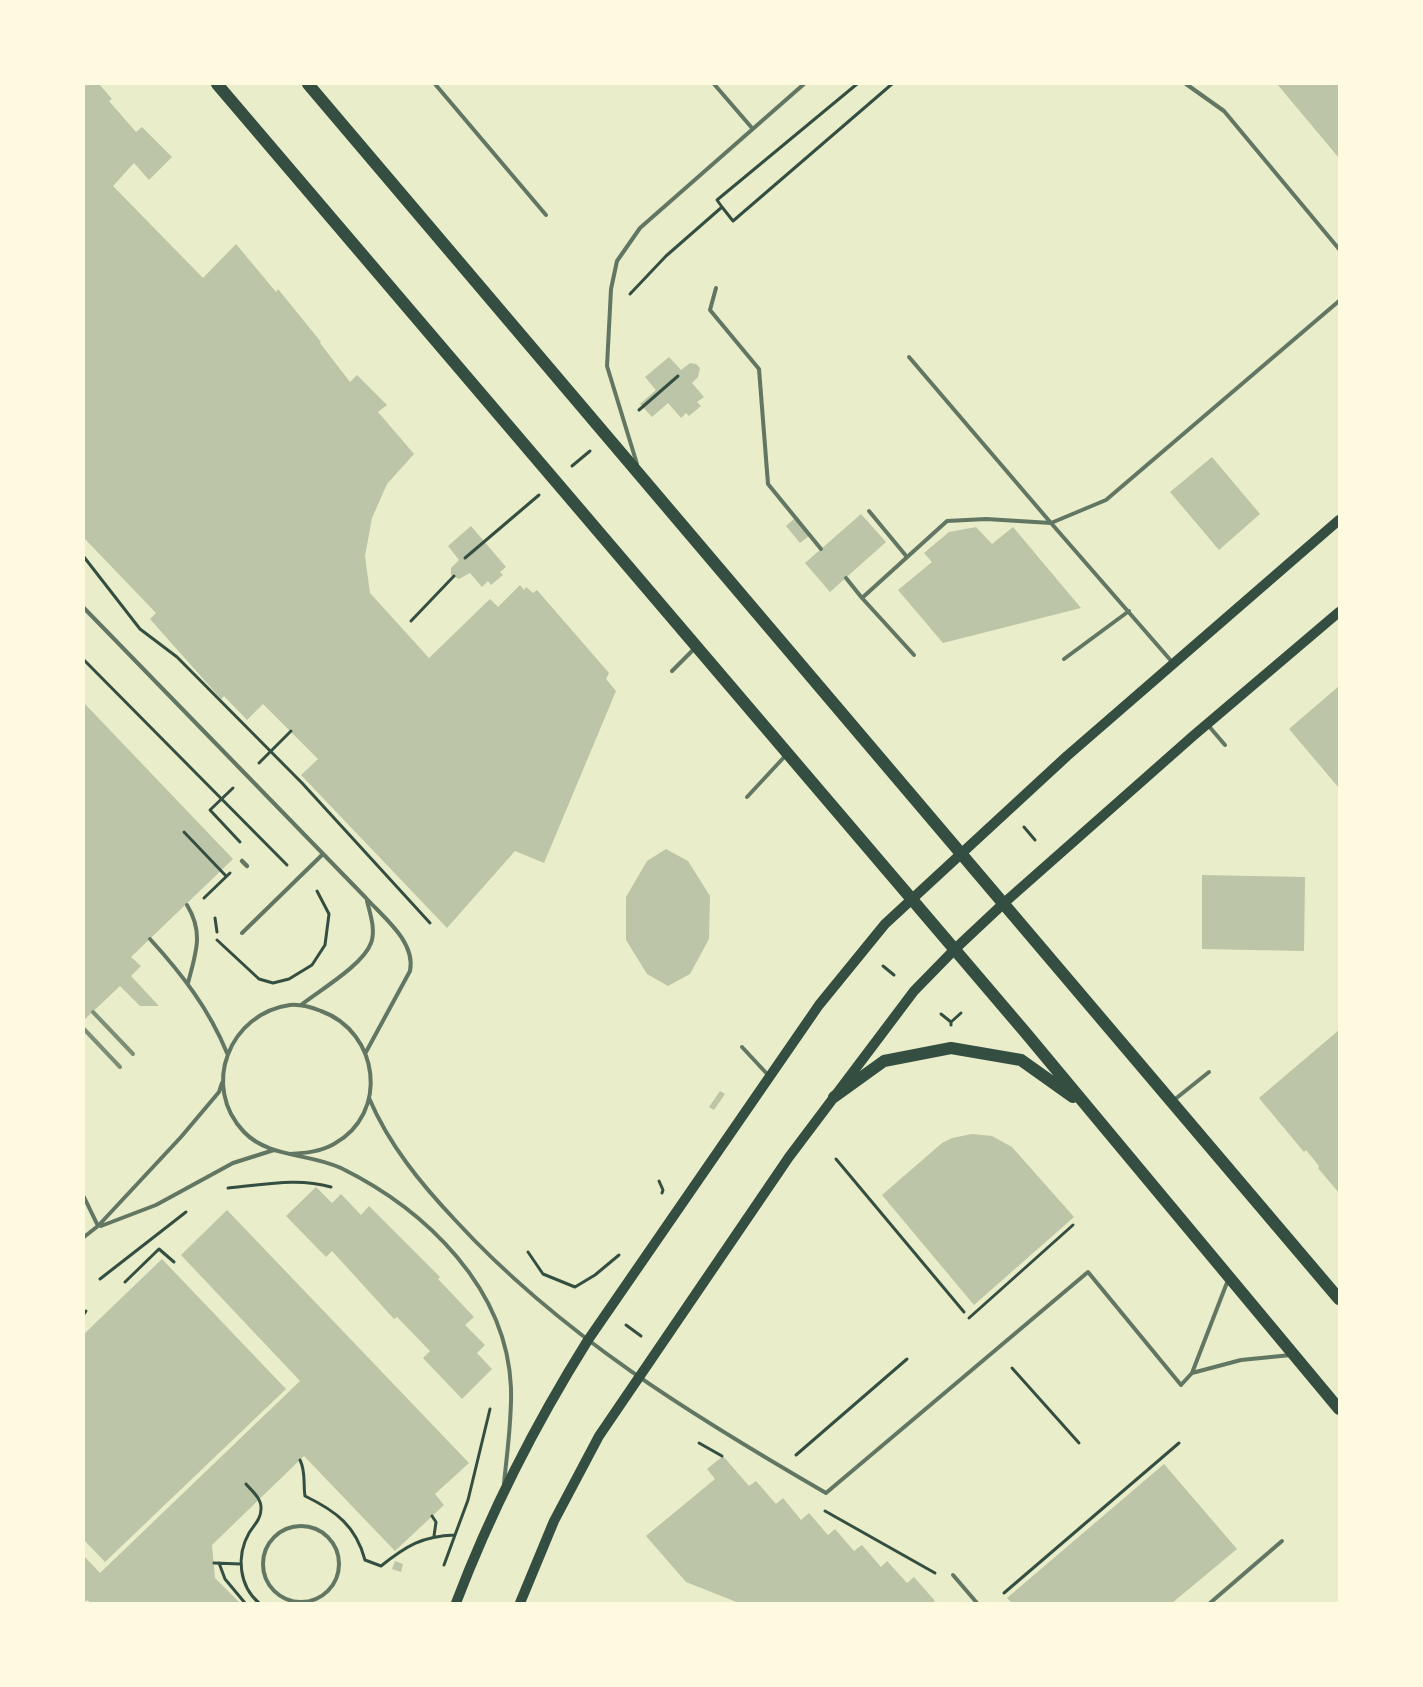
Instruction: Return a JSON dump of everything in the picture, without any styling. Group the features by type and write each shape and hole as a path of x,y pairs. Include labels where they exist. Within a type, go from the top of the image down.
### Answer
{"main road":[{"path":"217,84 955,949 1339,1409"},
{"path":"308,84 1339,1299"},
{"path":"456,1603 472,1561 556,1390 588,1340 770,1077 849,967 885,924 961,852 1173,663 1339,520"},
{"path":"520,1603 558,1512 599,1436 789,1156 914,991 1004,903 1207,724 1339,612"},
{"path":"834,1097 884,1061 951,1048 1022,1060 1087,1107"}],"street":[{"path":"242,861 247,866"}],"lane":[{"path":"436,84 546,215"},
{"path":"714,84 752,128"},
{"path":"641,476 607,366 611,290 617,261 640,228 804,84"},
{"path":"1186,84 1224,111 1339,249"},
{"path":"716,288 710,310 759,369 768,484 821,549"},
{"path":"862,598 948,521 986,519 1051,523 1106,500 1339,301"},
{"path":"909,357 1173,663"},
{"path":"869,511 907,557"},
{"path":"846,578 914,655"},
{"path":"84,608 366,898 406,944 412,961 410,971 366,1052"},
{"path":"1064,659 1129,611"},
{"path":"672,672 696,646"},
{"path":"1207,724 1224,745"},
{"path":"747,796 788,753"},
{"path":"242,933 323,854"},
{"path":"300,1005 350,968 371,944 373,934 366,898"},
{"path":"187,904 198,931 198,946 188,982"},
{"path":"150,939 188,982 216,1027 227,1053"},
{"path":"84,1237 98,1226 204,1111 219,1092 227,1053 234,1039 248,1022 267,1011 290,1005 300,1005 334,1015 356,1034 366,1052 370,1071 369,1098 363,1113 349,1133 334,1144 312,1152 290,1154"},
{"path":"742,1047 770,1077"},
{"path":"1171,1102 1209,1072"},
{"path":"222,1081 224,1099 234,1119 245,1133 264,1147 340,1168 410,1212 455,1255 473,1276 487,1298 498,1323 506,1351 511,1387 503,1495"},
{"path":"369,1098 399,1153 439,1204 488,1257 528,1293 639,1377 717,1430 826,1494 1088,1272 1181,1386 1192,1374 1228,1278"},
{"path":"98,1226 156,1205 233,1163 274,1150"},
{"path":"84,1197 98,1226"},
{"path":"1192,1374 1241,1360 1292,1354"},
{"path":"310,1526 322,1531 330,1538 337,1549 340,1565 338,1576 330,1590 318,1599 299,1603 282,1598 276,1593 264,1573 263,1561 270,1542 278,1533 289,1527 310,1526"},
{"path":"1210,1603 1282,1541"},
{"path":"953,1575 977,1603"}],"path":[{"path":"857,84 717,200 733,221 892,84"},
{"path":"627,297 666,256 722,206"},
{"path":"84,557 140,629 177,657 302,783 430,922"},
{"path":"411,621 454,576"},
{"path":"84,660 290,867"},
{"path":"1024,827 1035,840"},
{"path":"184,832 226,876"},
{"path":"317,892 329,914 325,946"},
{"path":"883,966 894,975"},
{"path":"941,1014 951,1022 961,1013"},
{"path":"836,1159 964,1312"},
{"path":"660,1181 663,1190 660,1196"},
{"path":"226,1189 273,1182 318,1183 334,1187"},
{"path":"100,1279 192,1207"},
{"path":"969,1318 1074,1225"},
{"path":"124,1282 159,1249 174,1262"},
{"path":"528,1252 543,1274 575,1286 595,1275 620,1254"},
{"path":"623,1323 647,1340"},
{"path":"794,1456 907,1358"},
{"path":"1012,1368 1079,1443"},
{"path":"444,1565 468,1500 491,1406"},
{"path":"1004,1593 1179,1443"},
{"path":"300,1460 305,1470 303,1485 306,1496 343,1519 361,1544 365,1560 381,1566 414,1544 434,1536 455,1535"},
{"path":"246,1484 260,1499 262,1510 242,1550 241,1564 244,1584 259,1603"},
{"path":"819,1508 941,1576"},
{"path":"432,1516 436,1522 434,1536"},
{"path":"214,1563 241,1564"},
{"path":"219,1563 224,1579 245,1603"}],"building":[{"path":"84,84 99,84 112,99 109,101 136,132 142,127 172,157 149,180 134,163 113,186 203,278 236,244 276,292 278,289 321,342 350,382 357,375 387,405 378,412 414,454 387,484 372,518 365,556 370,593 429,658 490,599 498,607 520,585 524,590 526,587 533,593 537,590 609,673 606,679 616,691 544,863 515,851 447,928 301,775 318,759 263,704 247,720 224,696 221,699 150,619 156,613 84,538"},
{"path":"1277,84 1339,84 1339,158"},
{"path":"669,357 681,370 690,363 696,364 700,368 698,377 692,383 704,397 697,402 701,406 689,416 686,413 681,418 668,403 652,417 640,404 656,390 645,377"},
{"path":"1212,457 1260,514 1219,550 1170,492"},
{"path":"861,514 886,542 830,592 805,563"},
{"path":"795,518 810,535 800,543 786,526"},
{"path":"471,526 506,567 500,572 503,575 491,585 488,581 482,587 470,573 459,579 451,575 451,568 459,560 448,546"},
{"path":"976,527 992,544 1013,527 1081,608 943,643 898,590 932,562 924,553 949,532"},
{"path":"1339,686 1339,788 1289,729"},
{"path":"84,703 233,859 131,957 141,966 131,976 159,1006 140,1006 120,986 84,1020"},
{"path":"666,849 688,861 710,896 709,939 690,974 668,986 647,974 626,940 626,897 647,861"},
{"path":"1202,875 1305,877 1304,951 1202,949"},
{"path":"1339,1030 1339,1193 1306,1150 1304,1152 1259,1098"},
{"path":"720,1091 725,1094 714,1110 709,1107"},
{"path":"972,1134 992,1136 1012,1147 1074,1217 974,1305 882,1195 942,1143 952,1138"},
{"path":"316,1187 332,1203 341,1194 361,1215 369,1206 440,1277 438,1279 474,1317 465,1325 485,1345 477,1353 492,1369 462,1399 423,1358 430,1351 397,1317 394,1319 332,1251 326,1257 286,1216"},
{"path":"227,1210 469,1463 435,1494 444,1505 395,1551 304,1456 212,1545 215,1578 240,1603 91,1603 87,1600 84,1603 84,1556 100,1573 300,1381 181,1255"},
{"path":"162,1259 286,1389 105,1562 84,1540 84,1334"},
{"path":"723,1456 749,1486 756,1481 776,1504 783,1498 801,1520 809,1513 828,1535 835,1529 854,1551 862,1545 881,1567 887,1561 907,1583 914,1577 935,1601 932,1603 739,1603 686,1582 646,1536 715,1479 707,1469"},
{"path":"1164,1464 1237,1549 1172,1603 1012,1603 1007,1598"},
{"path":"395,1561 403,1564 401,1572 392,1569"}],"railway":[{"path":"93,1012 133,1054"},
{"path":"84,1029 120,1067"}]}
